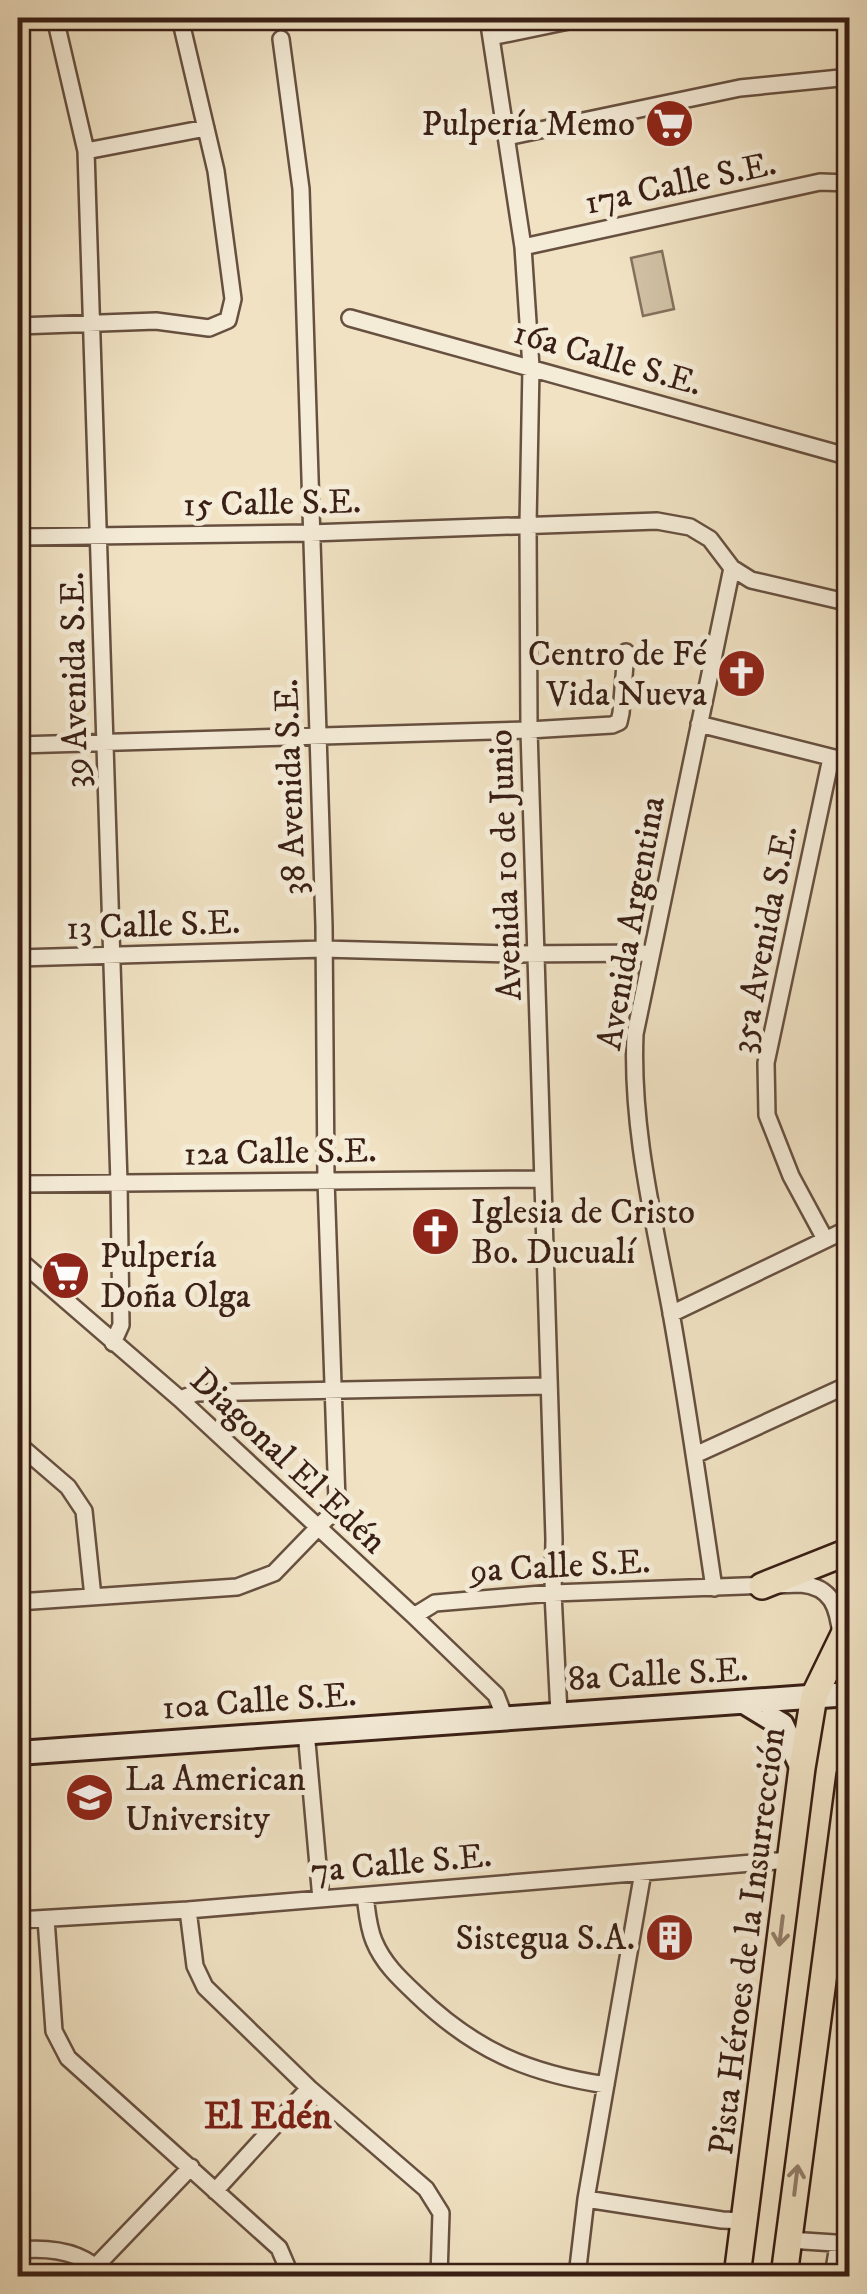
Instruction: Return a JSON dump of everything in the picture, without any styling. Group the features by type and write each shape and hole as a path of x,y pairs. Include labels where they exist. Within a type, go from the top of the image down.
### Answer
{"main road":[{"path":"762,1586 850,1551"},
{"name":"Pista Héroes de la Insurrección","path":"737,2276 789,1860 814,1696 846,1630"},
{"path":"784,2276 850,1776"}],"street":[{"name":"39 Avenida S.E.","path":"54,18 86,151 120,1182 122,1325 113,1343"},
{"path":"18,326 156,322 210,328 228,320 232,299 216,171 180,18"},
{"name":"Avenida 10 de Junio","path":"488,18 523,247 531,366 529,730 550,1386 552,1593 560,1714"},
{"path":"491,36 583,18"},
{"name":"38 Avenida S.E.","path":"281,39 301,189 324,949 326,1180 336,1501 332,1513 318,1528"},
{"path":"507,137 740,88 850,77"},
{"path":"86,151 206,128"},
{"name":"17a Calle S.E.","path":"523,247 820,182 850,183"},
{"name":"16a Calle S.E.","path":"350,318 850,457"},
{"name":"15 Calle S.E.","path":"18,538 657,521 690,527 710,539 732,568"},
{"path":"732,568 769,586 850,603"},
{"name":"Avenida Argentina","path":"714,1588 695,1455 638,1137 633,1078 635,1034 732,568"},
{"path":"18,745 612,725 618,722 626,652"},
{"path":"699,724 850,762"},
{"name":"35a Avenida S.E.","path":"825,1240 791,1176 767,1115 766,1063 831,758"},
{"name":"13 Calle S.E.","path":"18,958 324,949 651,954"},
{"name":"12a Calle S.E.","path":"18,1184 544,1179"},
{"path":"671,1314 850,1228"},
{"name":"Diagonal El Edén","path":"18,1260 180,1399 414,1616 496,1695 505,1718"},
{"path":"695,1455 850,1384"},
{"path":"180,1399 196,1393 550,1386"},
{"path":"18,1444 68,1487 84,1511 93,1597"},
{"path":"18,1602 237,1588 274,1573 318,1528"},
{"name":"9a Calle S.E.","path":"414,1616 435,1603 552,1593 801,1584 824,1590 846,1630"},
{"name":"8a Calle S.E.","path":"505,1718 850,1694"},
{"path":"746,1703 782,1726 802,1768"},
{"name":"10a Calle S.E.","path":"18,1753 505,1718"},
{"path":"306,1731 321,1899"},
{"name":"7a Calle S.E.","path":"18,1920 188,1910 789,1860"},
{"path":"577,2276 586,2199 643,1872"},
{"path":"364,1896 373,1939 388,1967 465,2036 512,2063 560,2078 606,2085"},
{"path":"188,1910 195,1966 205,1987 309,2088 426,2189 440,2213 439,2276"},
{"path":"46,1919 54,2031 68,2058 279,2248 292,2276"},
{"path":"215,2190 309,2088"},
{"path":"18,2250 36,2248 78,2255 101,2271 191,2167"},
{"path":"586,2199 744,2221"},
{"path":"788,2240 844,2244 833,2276"}],"shaded area":[{"path":"662,251 674,309 643,316 631,258"}],"place":[{"name":"Pulpería Memo","path":"670,123"},
{"name":"Centro de Fé Vida Nueva","path":"742,673"},
{"name":"Iglesia de Cristo Bo. Ducualí","path":"436,1231"},
{"name":"Pulpería Doña Olga","path":"65,1275"},
{"name":"La American University","path":"90,1798"},
{"name":"Sistegua S.A.","path":"670,1937"}],"district":[{"name":"El Edén","path":"268,2115"}]}
